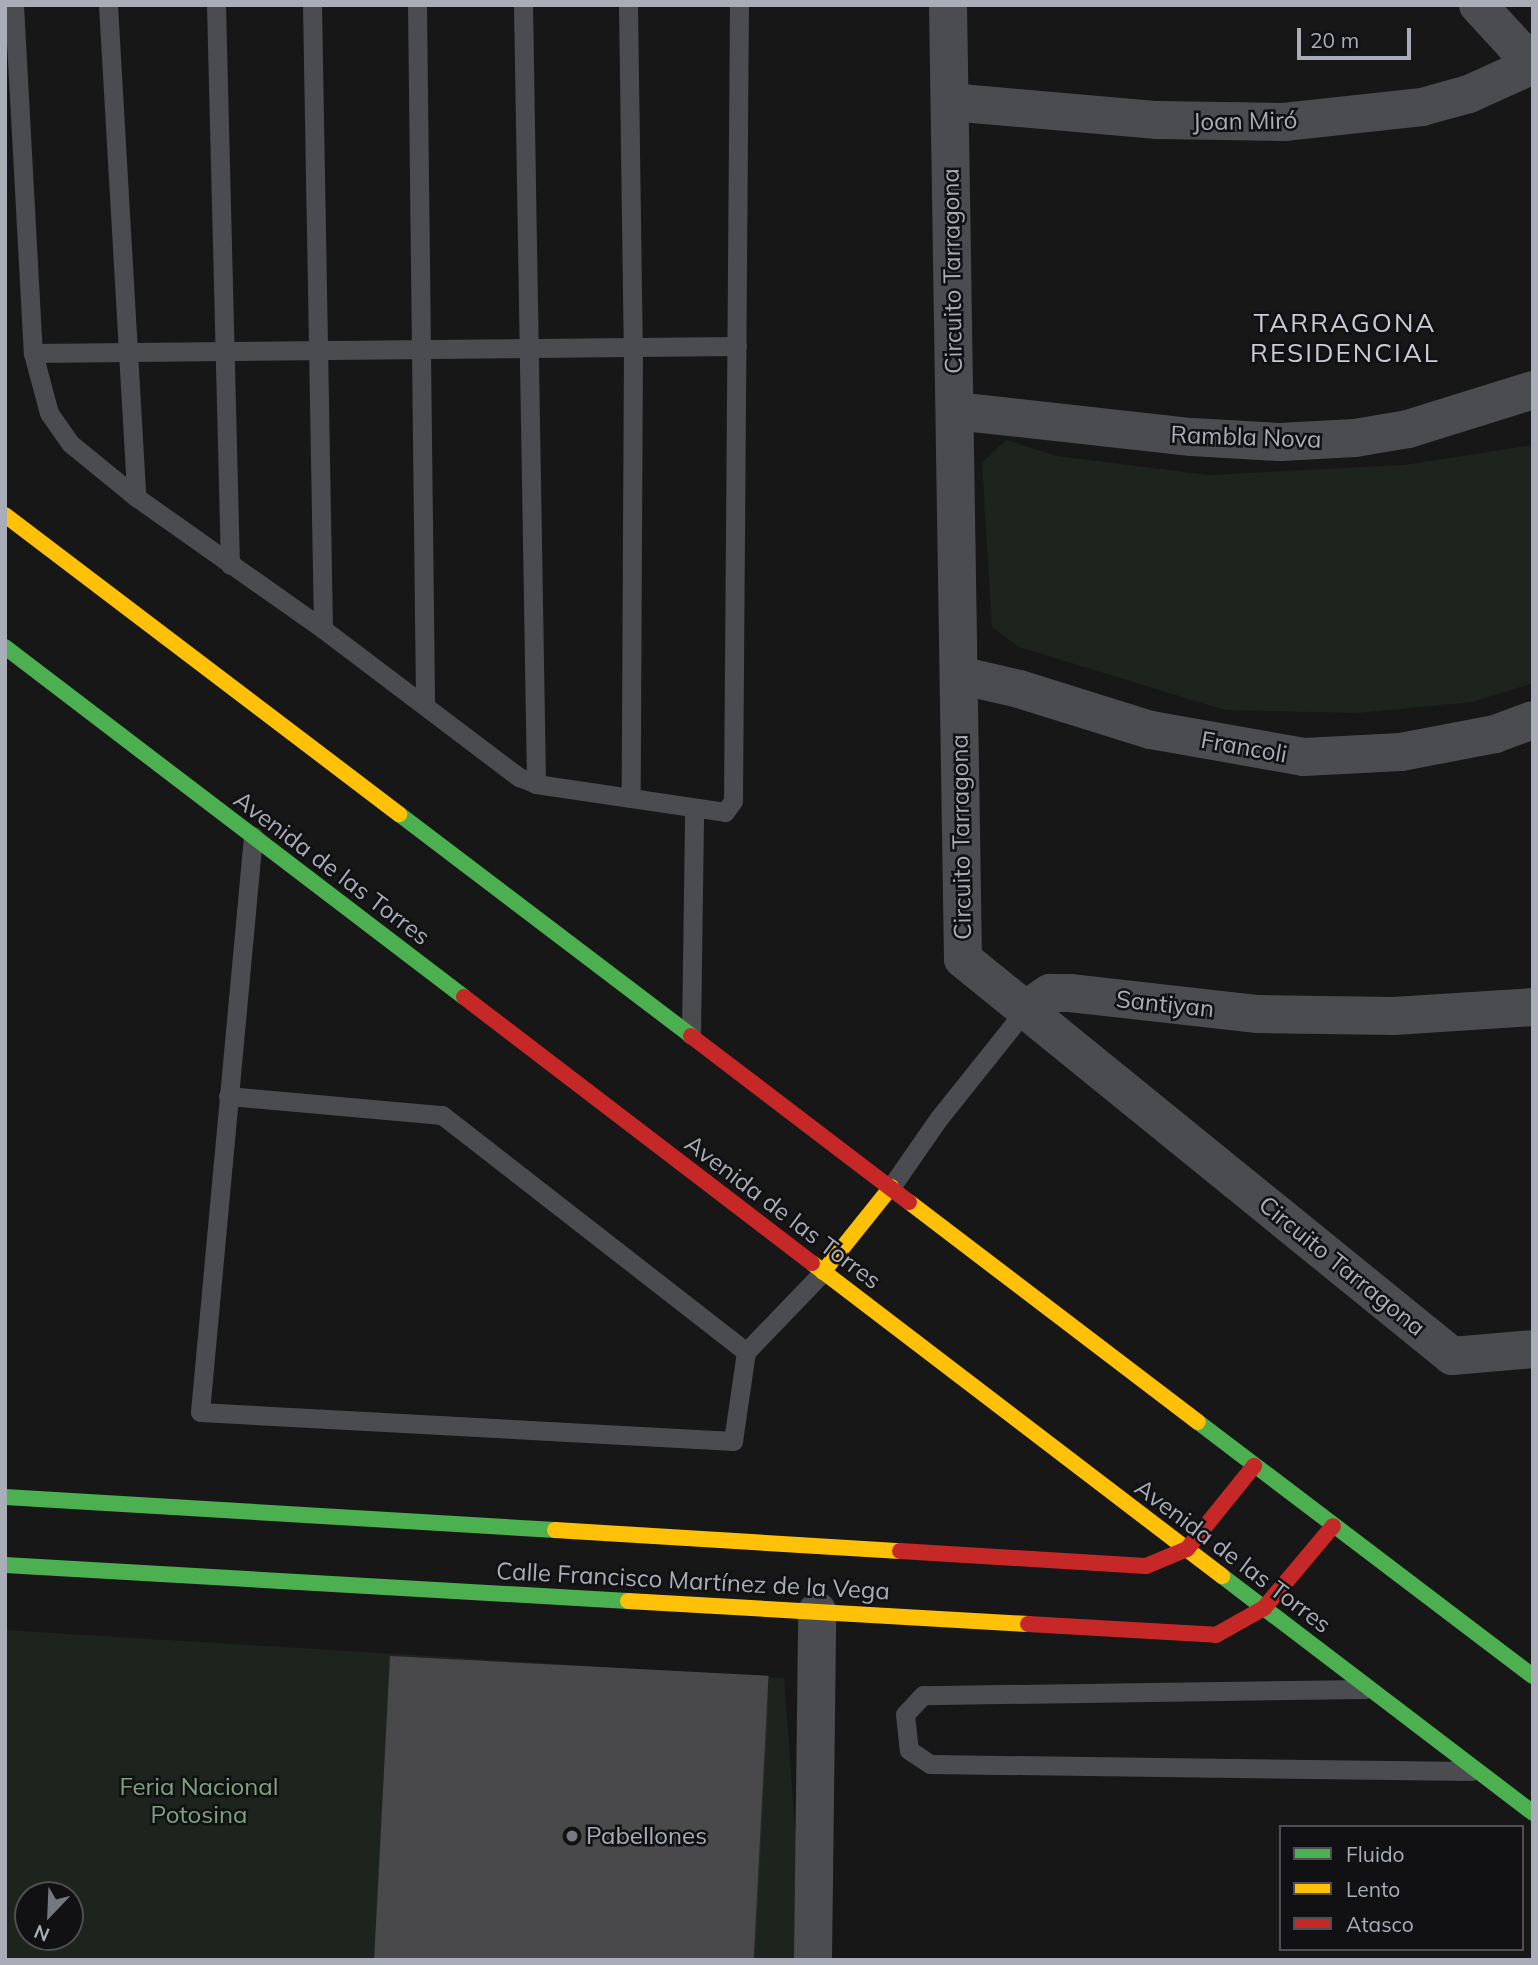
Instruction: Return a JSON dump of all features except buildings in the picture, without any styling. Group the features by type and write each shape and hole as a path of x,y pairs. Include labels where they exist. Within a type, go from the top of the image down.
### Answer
{"main road":[{"path":"5,515 1533,1676"},
{"name":"Avenida de las Torres","path":"5,647 1533,1813"},
{"path":"823,1272 891,1187"},
{"name":"Calle Francisco Martínez de la Vega","path":"5,1497 820,1555 1146,1566 1187,1549 1254,1466"},
{"name":"Calle Francisco Martínez de la Vega","path":"5,1565 817,1605 1216,1635 1264,1608 1334,1526"}],"street":[{"name":"Circuito Tarragona","path":"948,5 963,959 1452,1356 1533,1349"},
{"path":"1478,5 1533,65"},
{"name":"Joan Miró","path":"950,102 1157,120 1284,122 1423,107 1469,94 1533,65"},
{"name":"Rambla Nova","path":"955,411 1192,437 1280,442 1355,439 1408,429 1533,390"},
{"name":"Francoli","path":"959,676 1020,689 1151,730 1304,758 1401,752 1495,734 1533,720"},
{"name":"Santiyan","path":"1026,1009 1050,993 1258,1014 1394,1016 1533,1007"},
{"path":"813,1960 817,1605"}],"lane":[{"path":"14,5 33,353 49,413 71,444 136,497 323,629 519,777 536,784 724,812 733,801 739,5"},
{"path":"108,5 136,497"},
{"path":"216,5 222,348 230,565"},
{"path":"312,5 323,629"},
{"path":"417,5 425,704"},
{"path":"523,5 536,784"},
{"path":"628,5 633,347 631,798"},
{"path":"33,353 317,347 737,346"},
{"path":"691,1035 694,808"},
{"path":"253,836 200,1412 733,1441 746,1352 823,1272"},
{"name":"Santiyan","path":"891,1187 939,1118 1026,1009"},
{"path":"228,1096 442,1115 746,1352"},
{"path":"1371,1689 923,1695 905,1714 909,1750 930,1764 1478,1771"}],"green space":[{"path":"1006,440 1057,456 1208,475 1405,465 1533,445 1533,683 1472,702 1358,713 1225,710 1019,647 992,627 982,463"},
{"name":"Feria Nacional Potosina","path":"5,1630 784,1678 805,1960 5,1960"}],"traffic: fast":[{"path":"5,647 464,997"},
{"path":"399,814 691,1036"},
{"path":"1198,1422 1533,1676"},
{"path":"5,1497 555,1530"},
{"path":"5,1565 628,1601"},
{"path":"1222,1576 1533,1813"}],"traffic: slow":[{"path":"5,515 399,814"},
{"path":"823,1272 891,1187"},
{"path":"909,1202 1198,1422"},
{"path":"812,1263 1222,1576"},
{"path":"555,1530 900,1551"},
{"path":"628,1601 1028,1624"}],"traffic: jam":[{"path":"464,997 812,1263"},
{"path":"691,1036 909,1202"},
{"path":"900,1551 1146,1566 1187,1549 1254,1466"},
{"path":"1028,1624 1216,1635 1264,1608 1333,1526"}],"place":[{"name":"Pabellones","path":"572,1836"}],"district":[{"name":"TARRAGONA RESIDENCIAL","path":"1345,338"}]}
